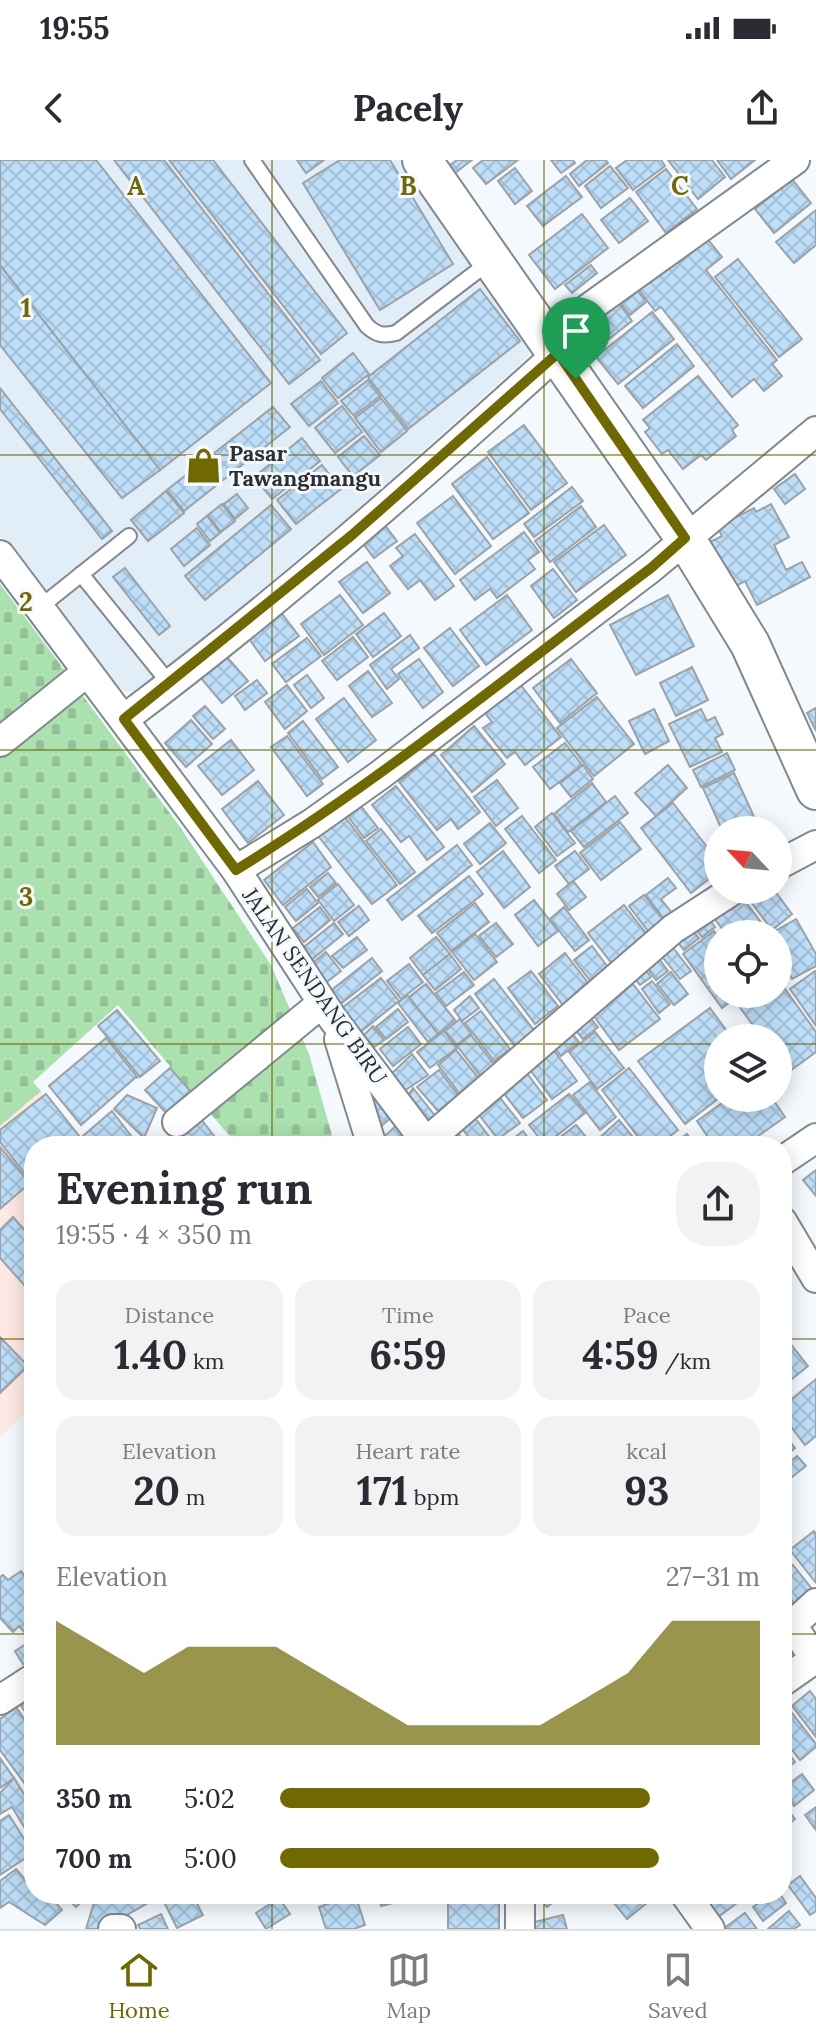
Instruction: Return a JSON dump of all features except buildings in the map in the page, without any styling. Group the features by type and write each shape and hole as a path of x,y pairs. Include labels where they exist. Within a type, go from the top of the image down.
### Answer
{"main road":[{"path":"422,160 685,538 750,644 816,790"}],"street":[{"path":"124,719 429,469 553,346 795,160"},
{"path":"236,870 311,824 380,775 651,568 816,431"},
{"name":"JALAN SENDANG BIRU","path":"0,555 236,870 327,1011 422,1136"},
{"path":"0,742 87,672"},
{"path":"792,858 816,845"},
{"path":"437,1136 673,929 711,904"},
{"path":"177,1122 327,1011 369,1136"},
{"path":"792,1154 816,1138"},
{"path":"792,1238 816,1279"},
{"path":"792,1266 816,1279"},
{"path":"792,1675 815,1659 792,1625 816,1603"},
{"path":"0,1700 24,1684"},
{"path":"520,1904 520,1929"},
{"path":"692,1904 710,1929"},
{"path":"113,1929 121,1929"}],"lane":[{"path":"252,160 367,326 376,333 385,336 396,333 492,260"},
{"path":"39,608 129,536"},
{"path":"81,574 170,684"}],"shaded area":[{"name":"Pasar Tawangmangu","path":"0,160 402,160 530,345 531,351 526,359 346,519 141,690 128,692 116,689 0,536"},
{"path":"41,1091 79,1136 24,1136 24,1414 0,1437 0,1126"}],"green space":[{"path":"0,584 66,672 0,724"},
{"path":"80,692 180,827 271,965 309,1054 332,1136 229,1136 118,1005 33,1082 41,1091 0,1126 0,755"}],"place":[{"name":"Pasar Tawangmangu","path":"203,466"}],"route":[{"path":"558,353 576,379 685,538 651,568 380,775 311,824 236,870 124,719 352,535 558,353"}]}
